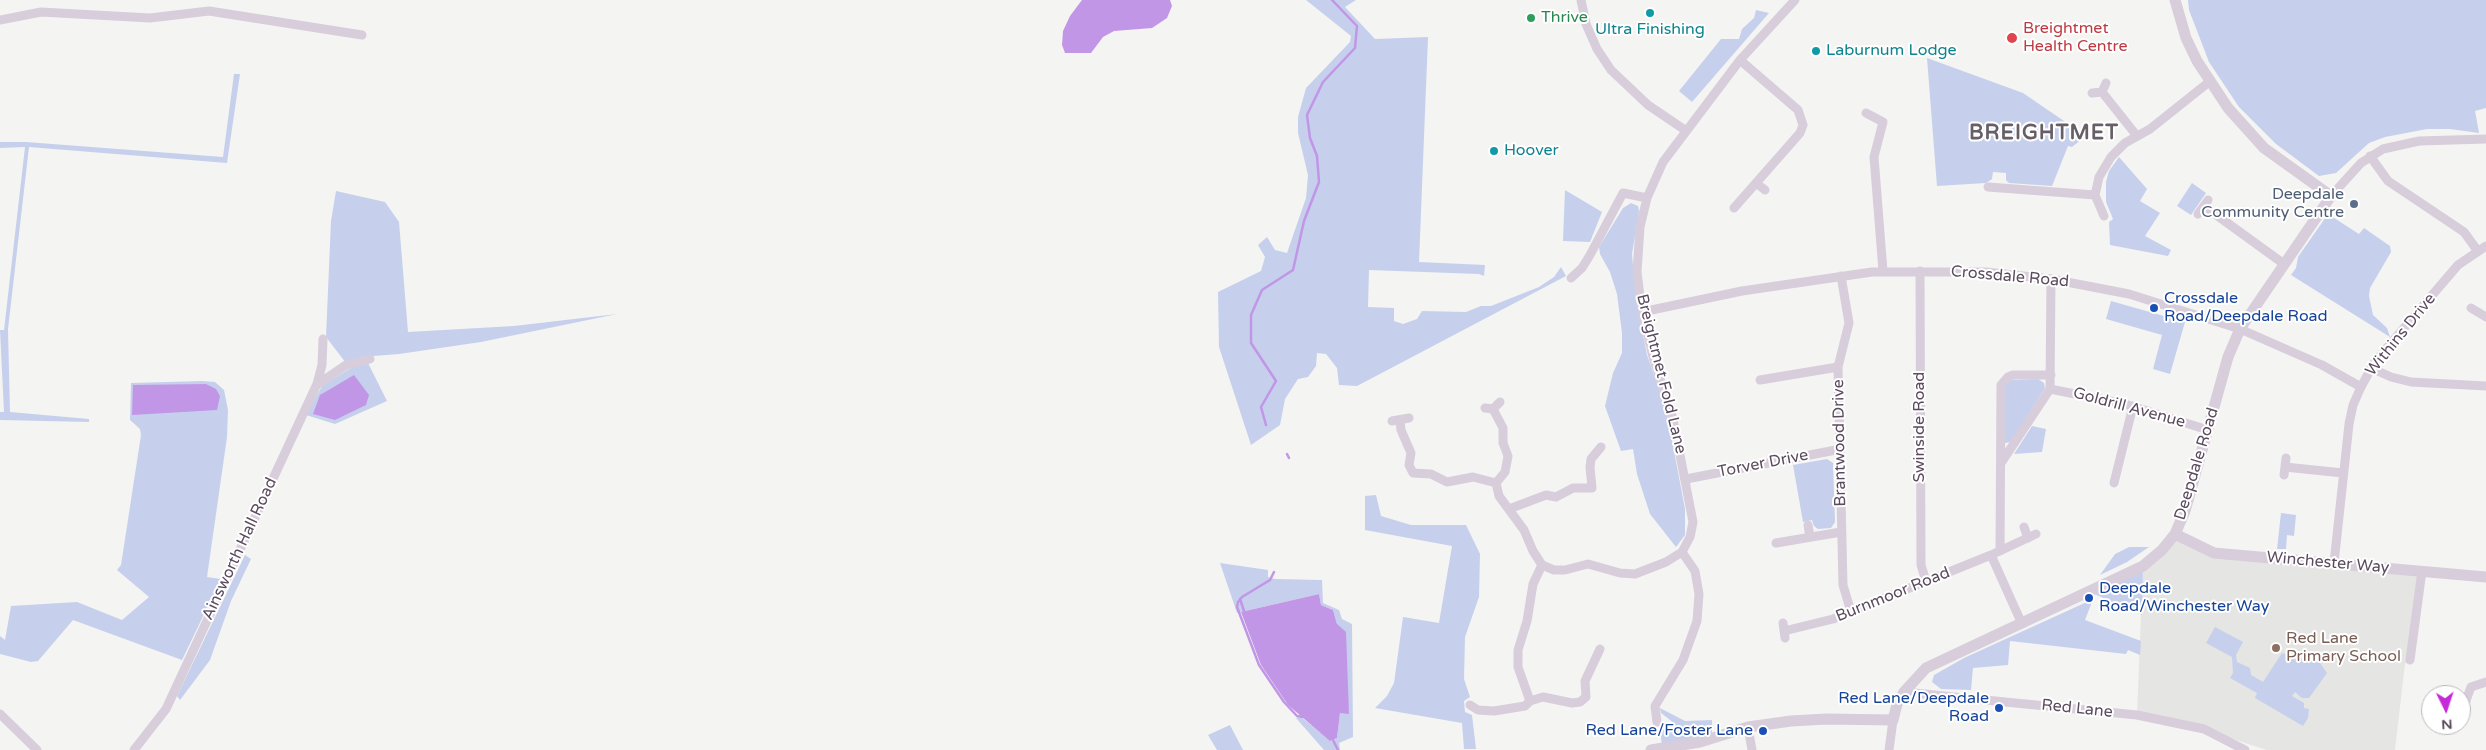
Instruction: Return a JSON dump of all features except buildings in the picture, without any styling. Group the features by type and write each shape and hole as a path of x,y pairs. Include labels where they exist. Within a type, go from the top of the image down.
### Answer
{"street":[{"path":"1581,0 1586,24 1611,70 1648,106 1685,130"},
{"name":"Breightmet Fold Lane","path":"1682,552 1690,537 1693,522 1673,419 1653,357 1642,312 1637,251 1640,227 1647,198 1663,162 1685,130 1740,60 1795,0"},
{"path":"2175,0 2186,38 2209,82 2240,122 2264,148 2331,196 2354,169 2370,156 2383,149 2409,143 2486,139"},
{"path":"0,20 41,12 150,18 209,11 362,35"},
{"path":"1734,208 1800,132 1803,120 1798,110 1740,60"},
{"path":"2104,216 2095,195 2100,177 2111,157 2209,82"},
{"path":"2100,89 2137,136"},
{"path":"1866,113 1883,122 1874,150 1874,162 1883,271"},
{"path":"2370,156 2388,181 2464,232 2477,250"},
{"path":"1756,183 1765,190"},
{"path":"1995,185 2095,195"},
{"path":"1571,278 1582,268 1590,255 1623,193 1647,198"},
{"name":"Deepdale Road","path":"1889,750 1897,704 1904,692 1926,668 2143,566 2162,550 2175,534 2185,510 2228,357 2240,329 2331,196"},
{"path":"2198,214 2206,203 2284,264"},
{"name":"Withins Drive","path":"2334,563 2349,424 2353,405 2361,387 2371,368 2458,265 2477,250 2486,246"},
{"name":"Crossdale Road","path":"1642,312 1742,291 1883,271 1986,272 2051,279 2129,294 2240,329 2322,365 2361,387"},
{"name":"Swinside Road","path":"1920,271 1921,565 1926,581"},
{"name":"Brantwood Drive","path":"1841,276 1849,329 1838,367 1843,585 1851,612"},
{"path":"2001,464 2050,388 2051,279"},
{"path":"2471,308 2486,317"},
{"name":"Ainsworth Hall Road","path":"134,750 166,709 317,384 322,364 323,339"},
{"path":"317,384 346,365 370,359"},
{"path":"1760,380 1838,367"},
{"path":"2371,368 2391,377 2411,382 2475,387 2486,386"},
{"path":"2000,551 2001,385 2008,376 2051,375"},
{"name":"Goldrill Avenue","path":"2050,388 2133,406 2208,430"},
{"path":"1493,406 1503,428 1503,443 1508,456 1504,472 1496,483 1499,496 1524,530 1533,551 1542,565 1565,570 1588,564 1620,573 1635,574 1666,562 1682,552 1695,571 1699,594 1697,621 1683,660 1655,706 1657,722"},
{"path":"2114,483 2133,406"},
{"path":"1400,420 1401,430 1411,453 1409,465 1413,474 1431,474 1448,482 1473,477 1496,483"},
{"path":"1509,509 1546,496 1556,497 1574,488 1596,489 1590,467 1591,459 1600,445"},
{"name":"Torver Drive","path":"1686,479 1841,449"},
{"path":"2285,466 2343,473"},
{"path":"1808,526 1810,538"},
{"name":"Burnmoor Road","path":"1784,631 1824,622 1992,555 2032,536 2024,527"},
{"path":"1776,543 1842,532"},
{"name":"Winchester Way","path":"2175,534 2214,553 2486,577"},
{"path":"1992,555 2022,624"},
{"path":"1530,701 1518,666 1518,650 1527,621 1533,584 1542,565"},
{"path":"2410,660 2422,571"},
{"path":"1470,705 1478,710 1494,711 1525,706 1530,701 1543,697 1572,703 1580,702 1586,697 1585,681 1600,647"},
{"path":"2471,688 2476,684 2486,682"},
{"name":"Red Lane","path":"1904,692 2137,715 2204,729 2245,750"},
{"path":"0,714 37,750"},
{"path":"1652,750 1700,742 1748,727 1826,719 1893,720"},
{"path":"1748,727 1752,750"}],"shaded area":[{"path":"1082,0 1170,0 1172,6 1167,18 1152,28 1114,31 1103,37 1091,53 1065,53 1062,45 1063,31 1070,16"},
{"path":"1306,0 1356,0 1345,7 1375,39 1428,37 1419,262 1485,265 1484,276 1479,274 1369,270 1368,307 1394,308 1394,321 1403,324 1417,319 1422,311 1466,312 1481,306 1491,306 1539,287 1554,277 1561,267 1566,276 1357,386 1339,385 1337,368 1326,354 1317,353 1316,366 1308,377 1298,379 1285,399 1280,425 1251,445 1219,347 1218,292 1261,271 1265,257 1258,245 1267,237 1275,250 1287,253 1306,198 1308,175 1298,133 1298,117 1306,88 1350,42 1351,36"},
{"path":"2188,0 2486,0 2486,108 2475,111 2479,133 2450,129 2427,129 2385,137 2369,143 2336,173 2319,176 2276,144 2239,107 2209,62 2189,10"},
{"path":"1756,10 1769,13 1692,102 1679,91 1721,39 1739,39 1742,29 1754,18"},
{"path":"1927,58 2023,93 2086,136 2072,147 2068,146 2052,186 2009,183 2006,180 2006,173 1993,172 1992,179 1986,183 1937,186"},
{"path":"234,74 240,74 227,163 29,147 8,329 10,412 89,419 89,422 0,420 0,412 4,412 0,330 4,330 25,147 0,148 0,142 26,142 223,157"},
{"path":"2119,157 2147,189 2140,201 2160,213 2145,236 2171,250 2168,256 2110,245 2109,222 2113,219 2106,202 2106,182 2109,171"},
{"path":"2192,183 2206,193 2191,215 2177,206"},
{"path":"1565,190 1602,212 1590,242 1563,241"},
{"path":"336,191 385,202 399,222 408,332 514,326 617,314 481,342 399,354 361,357 346,363 326,337 331,221"},
{"path":"1631,203 1638,206 1639,211 1632,254 1636,299 1647,355 1666,409 1685,509 1685,535 1676,547 1650,514 1637,474 1633,449 1621,451 1605,406 1613,373 1622,353 1622,333 1617,294 1610,272 1600,254 1599,247 1623,208"},
{"path":"2328,214 2359,234 2364,228 2390,246 2391,252 2370,288 2369,296 2373,315 2387,328 2390,337 2291,275 2296,268 2298,257"},
{"path":"2111,301 2185,322 2170,374 2153,369 2162,335 2106,319"},
{"path":"368,363 387,401 335,424 306,415 322,386 352,367"},
{"path":"354,375 369,395 366,405 335,420 313,414 320,395"},
{"path":"2038,379 2044,383 2045,388 2011,442 2005,443 2005,385 2012,380"},
{"path":"215,382 224,390 228,410 227,437 207,577 221,579 182,660 73,620 38,661 31,662 0,654 0,636 5,640 11,606 77,602 122,620 149,597 117,570 121,565 141,435 140,429 130,420 131,383"},
{"path":"206,384 216,389 220,396 217,410 132,415 133,385"},
{"path":"2032,426 2046,429 2042,452 2014,454"},
{"path":"1827,459 1833,463 1835,522 1831,528 1818,529 1814,526 1812,520 1803,522 1793,465"},
{"path":"1376,495 1381,516 1411,525 1466,525 1480,554 1479,597 1465,637 1464,679 1470,697 1464,701 1465,712 1472,715 1476,749 1464,749 1462,723 1375,708 1387,696 1394,683 1403,617 1439,623 1452,546 1365,530 1365,496"},
{"path":"2281,513 2296,515 2294,536 2287,535 2286,549 2277,549"},
{"name":"Red Lane Primary School","path":"2175,534 2198,547 2422,571 2410,660 2405,664 2395,750 2267,750 2195,727 2137,715 2143,566"},
{"path":"2129,547 2149,547 2127,562 2100,575 2115,554"},
{"path":"245,555 251,559 231,601 210,660 180,700 177,696"},
{"path":"1220,563 1268,570 1268,577 1275,579 1322,580 1323,603 1339,610 1342,619 1352,624 1353,737 1339,743 1340,750 1324,750 1296,718 1301,717 1331,741 1337,738 1340,713 1349,713 1337,624 1333,610 1321,605 1319,594 1237,613"},
{"path":"2143,566 2142,615 2090,592"},
{"path":"1319,594 1321,605 1333,610 1337,624 1346,632 1349,714 1340,713 1337,738 1330,741 1288,705 1261,665 1241,612"},
{"path":"2089,601 2092,602 2085,620 2141,641 2140,655 2128,650 2126,654 2010,641 2008,665 1973,668 1971,690 1941,689 1932,682 1934,675 1964,658"},
{"path":"2215,627 2243,642 2236,655 2237,662 2250,668 2251,675 2263,682 2282,653 2320,663 2327,673 2309,698 2302,698 2295,692 2292,696 2304,703 2304,708 2309,709 2308,718 2303,726 2255,698 2257,693 2230,678 2233,673 2232,657 2206,643"},
{"path":"1660,708 1685,721 1712,720 1712,734 1662,744 1659,728 1669,730 1674,723 1661,713"},
{"path":"1230,725 1243,750 1217,750 1208,735"}],"waterway":[{"path":"1266,425 1261,407 1276,381 1251,343 1251,315 1262,290 1293,270 1304,221 1319,182 1317,156 1310,138 1307,115 1323,82 1355,48 1357,26 1332,0"},
{"path":"1287,454 1289,458"},
{"path":"1274,572 1270,580 1242,597 1237,607 1259,665 1284,702 1297,716 1303,717"},
{"path":"1240,599 1244,611"},
{"path":"1332,738 1338,750"}],"place":[{"name":"Ultra Finishing","path":"1650,13"},
{"name":"Thrive","path":"1531,18"},
{"name":"Breightmet Health Centre","path":"2012,38"},
{"name":"Laburnum Lodge","path":"1816,51"},
{"name":"Hoover","path":"1494,151"},
{"name":"Deepdale Community Centre","path":"2354,204"},
{"name":"Crossdale Road/Deepdale Road","path":"2154,308"},
{"name":"Deepdale Road/Winchester Way","path":"2089,598"},
{"name":"Red Lane Primary School","path":"2276,648"},
{"name":"Red Lane/Deepdale Road","path":"1999,708"},
{"name":"Red Lane/Foster Lane","path":"1763,731"}],"district":[{"name":"BREIGHTMET","path":"2044,133"}]}
